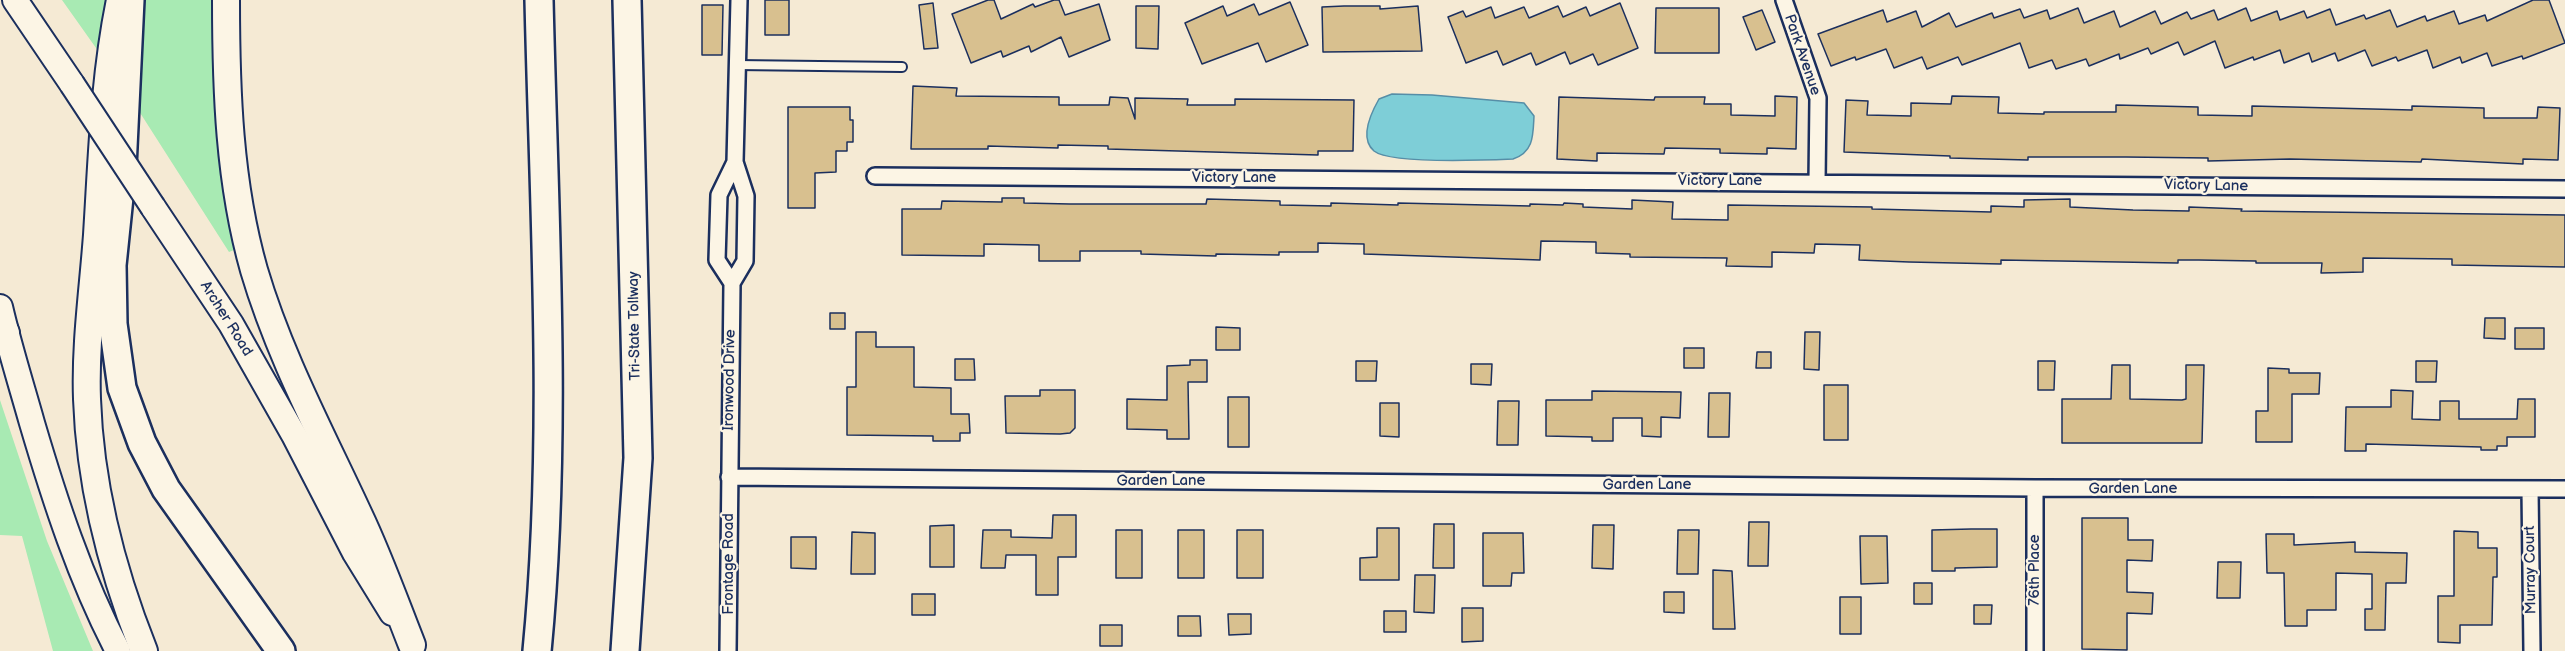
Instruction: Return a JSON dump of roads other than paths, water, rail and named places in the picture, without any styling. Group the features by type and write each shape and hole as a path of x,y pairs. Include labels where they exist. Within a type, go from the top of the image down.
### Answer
{"highway":[{"path":"120,0 110,50 103,127 88,334 87,399 92,466 104,524 124,597 144,651"},
{"path":"130,0 122,157 112,266 113,324 122,388 142,443 166,489 281,651"},
{"path":"226,0 227,85 232,155 241,217 254,270 276,334 361,519 414,648"},
{"name":"Tri-State Tollway","path":"625,651 638,458 627,0"},
{"path":"537,651 543,592 549,457 539,1"}],"main road":[{"name":"Archer Road","path":"15,0 231,324 294,435 355,553 414,648"},
{"path":"0,308 3,326 72,550 99,614 118,651"}],"street":[{"name":"Ironwood Drive","path":"729,477 732,283 745,261 746,196 735,162 739,0"},
{"name":"Park Avenue","path":"1784,0 1818,98 1817,182"},
{"name":"Ironwood Drive","path":"732,283 717,260 719,195 735,162"},
{"name":"Victory Lane","path":"875,176 2565,189"},
{"name":"Garden Lane","path":"729,477 2035,488 2565,489"},
{"name":"Frontage Road","path":"729,477 729,651"},
{"name":"76th Place","path":"2035,488 2035,651"},
{"name":"Murray Court","path":"2530,489 2532,651"}],"lane":[{"path":"737,65 902,67"}],"water":[{"path":"1392,94 1524,103 1534,116 1531,142 1525,152 1513,159 1419,160 1384,155 1374,151 1370,146 1367,139 1368,125 1379,99"}]}
